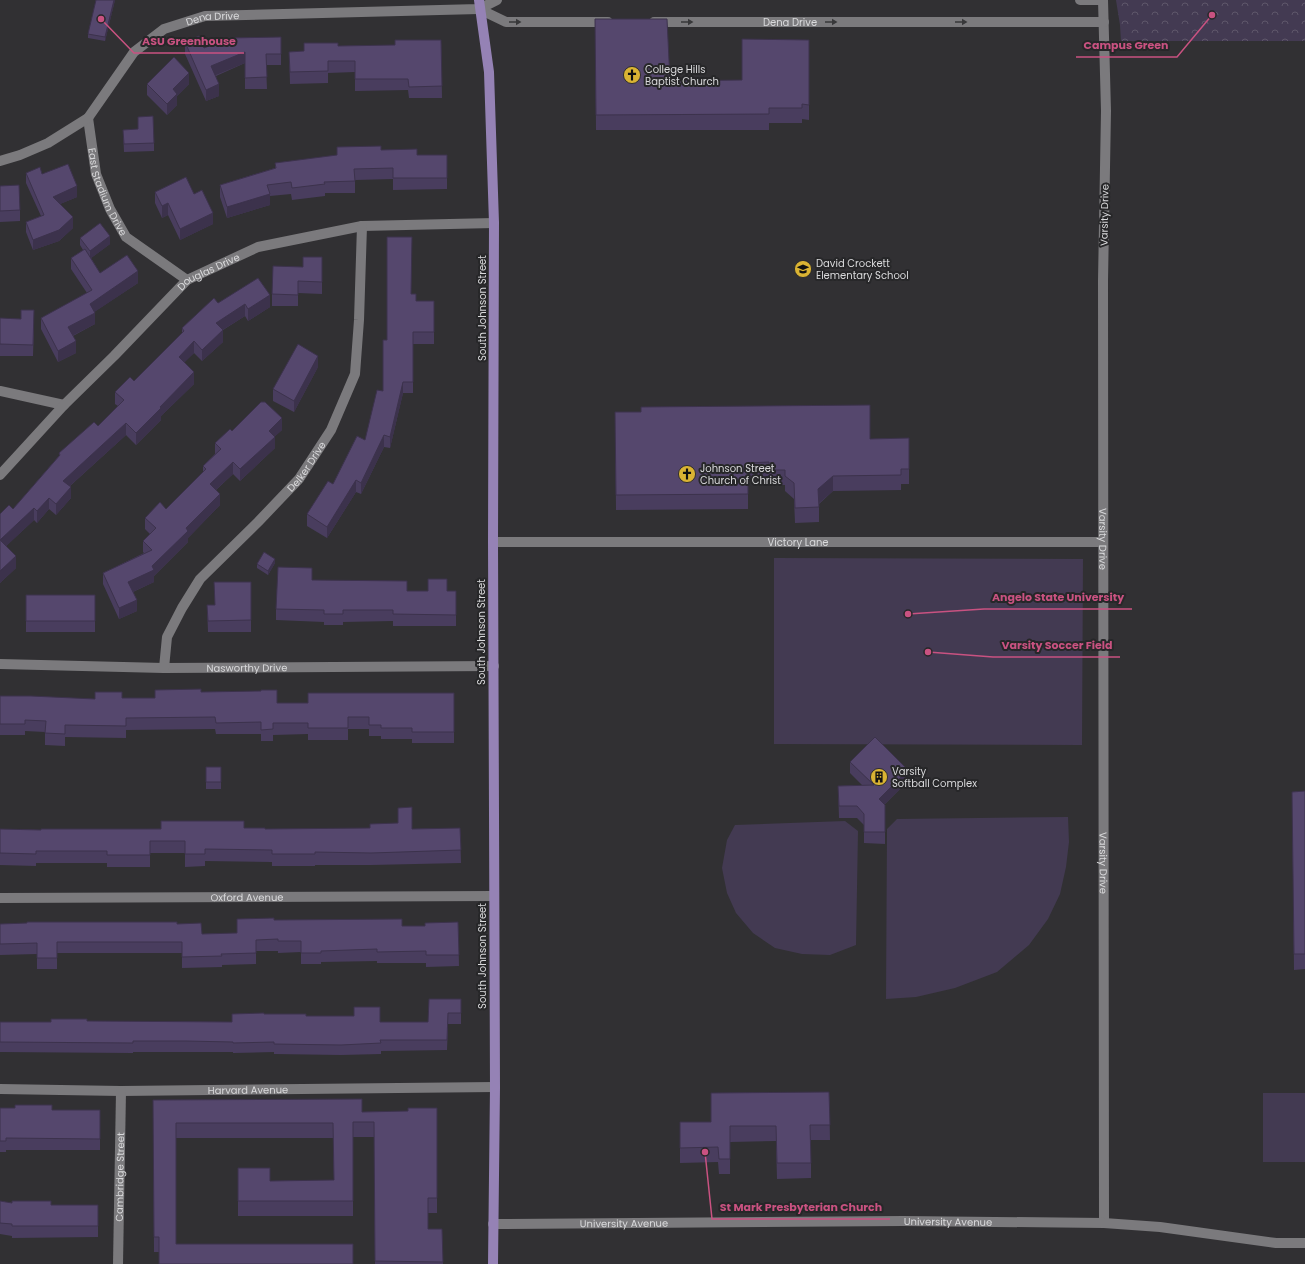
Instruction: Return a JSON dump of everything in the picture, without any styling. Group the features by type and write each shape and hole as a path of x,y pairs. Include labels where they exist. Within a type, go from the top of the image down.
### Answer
{"main road":[{"name":"South Johnson Street","path":"479,4 489,72 494,223 493,542 495,1087 493,1264"}],"street":[{"name":"Dena Drive","path":"0,161 20,155 48,143 88,118 134,52 164,29 205,16 479,4 497,0"},
{"path":"1080,0 1103,0"},
{"name":"Varsity Drive","path":"1103,0 1106,111 1103,242 1104,1223"},
{"name":"Dena Drive","path":"479,4 506,22 616,22"},
{"name":"Dena Drive","path":"647,22 1104,22"},
{"name":"East Stadium Drive","path":"88,118 96,174 110,210 126,237 187,280"},
{"name":"Douglas Drive","path":"0,475 64,405 114,356 187,280 258,247 362,226 494,223"},
{"name":"Delker Drive","path":"164,668 167,637 182,608 200,579 299,479 331,430 354,374 359,320 362,226"},
{"path":"0,391 64,405"},
{"name":"Victory Lane","path":"493,542 1103,542"},
{"name":"Nasworthy Drive","path":"0,664 164,668 494,666"},
{"name":"Oxford Avenue","path":"0,898 494,896"},
{"name":"Harvard Avenue","path":"0,1089 121,1091 495,1087"},
{"name":"Cambridge Street","path":"118,1264 121,1091"},
{"name":"University Avenue","path":"493,1224 888,1221 1104,1223 1160,1227 1276,1243 1305,1243"}],"green space":[{"path":"1116,0 1305,0 1305,41 1121,41"},
{"path":"774,558 1083,559 1082,745 774,744"},
{"path":"1068,817 1069,842 1066,867 1060,894 1048,919 1029,945 997,972 955,988 916,997 886,999 887,829 897,819"},
{"path":"845,821 858,831 856,945 830,955 802,954 775,948 753,933 736,913 727,893 722,868 727,840 735,825"},
{"path":"1263,1093 1305,1093 1305,1162 1263,1162"}],"building":[{"path":"96,0 114,0 105,37 88,34"},
{"name":"College Hills Baptist Church","path":"595,19 667,19 670,81 742,80 742,39 809,40 809,105 802,104 802,108 769,108 769,114 596,115"},
{"path":"199,36 204,48 229,38 281,37 281,54 266,54 267,77 245,78 245,52 211,66 219,84 206,90 185,42"},
{"path":"395,40 441,40 442,86 409,87 408,79 355,79 355,61 328,61 328,71 290,72 289,52 304,51 304,43 338,43 338,46 395,45"},
{"path":"174,57 189,73 173,89 177,94 167,104 147,84"},
{"path":"153,116 154,143 124,144 123,130 138,129 138,117"},
{"path":"381,146 381,150 417,149 417,155 447,155 447,178 393,178 393,168 354,169 355,181 324,182 325,184 292,188 291,182 267,185 270,194 227,207 220,185 276,168 275,163 337,155 337,147"},
{"path":"68,164 77,186 53,197 73,217 59,230 33,240 26,222 44,215 26,173 40,167 42,174"},
{"path":"186,177 194,194 202,190 213,213 180,229 168,203 162,206 155,192"},
{"path":"19,185 20,210 0,211 0,186"},
{"path":"100,223 110,236 90,251 80,238"},
{"path":"387,237 412,237 411,294 416,294 416,301 434,301 434,332 413,332 413,382 403,382 390,437 384,435 361,483 356,480 327,527 307,514 328,481 333,484 357,436 365,440 377,390 383,391 383,340 387,340"},
{"path":"85,249 100,273 127,255 138,271 90,304 95,313 68,327 76,341 58,351 41,318 92,290 71,258"},
{"path":"303,257 322,257 322,282 298,281 298,295 272,294 273,266 303,267"},
{"path":"258,278 270,295 248,309 245,304 216,323 223,330 202,350 194,341 179,357 194,372 160,407 161,408 136,433 126,423 63,481 71,487 56,504 49,498 37,511 34,508 0,540 0,514 9,505 13,509 60,455 59,453 94,422 98,426 124,400 115,392 130,377 134,381 184,331 182,328 214,298 218,303"},
{"path":"21,310 34,310 33,345 0,344 0,318 21,319"},
{"path":"298,344 318,356 294,401 273,389"},
{"path":"261,402 265,402 282,418 269,431 275,437 240,469 233,462 210,484 220,494 186,528 188,531 152,566 154,570 128,582 137,600 119,608 103,573 152,550 143,541 156,528 145,518 160,502 166,509 206,469 203,466 221,449 215,443 230,429 232,431"},
{"name":"Johnson Street Church of Christ","path":"870,405 870,439 909,438 909,469 901,469 901,475 833,476 818,489 819,507 795,508 794,483 785,476 785,470 769,470 769,462 748,463 748,494 616,495 615,412 641,412 641,407"},
{"path":"0,540 16,556 0,571"},
{"path":"264,552 275,559 268,571 257,564"},
{"path":"278,567 312,568 312,580 407,581 407,591 428,591 428,579 447,579 447,591 456,591 456,615 393,614 393,610 343,610 343,614 324,614 324,610 276,609"},
{"path":"214,582 251,582 251,620 208,621 207,605 215,605"},
{"path":"26,595 95,595 95,621 26,621"},
{"path":"201,689 201,692 277,690 277,703 308,703 308,693 454,693 454,732 412,732 412,728 381,728 381,725 369,725 369,717 348,717 348,728 308,728 308,723 273,723 273,729 261,730 261,722 216,723 215,717 126,718 126,726 65,725 65,734 45,733 46,721 25,720 25,724 0,724 0,696 95,699 95,692 122,692 122,698 155,698 155,690"},
{"path":"875,737 908,770 879,799 885,805 885,832 864,832 864,814 857,806 839,806 838,786 874,785 850,762"},
{"path":"206,767 221,767 221,782 206,782"},
{"path":"1305,791 1305,954 1294,954 1292,792"},
{"path":"412,807 412,829 460,828 461,850 272,854 272,850 205,849 205,854 185,854 185,841 150,841 150,855 107,855 107,851 36,851 36,854 0,853 0,829 161,829 161,821 244,821 244,828 265,829 370,828 370,824 398,823 398,808"},
{"path":"274,918 274,920 402,919 402,926 425,926 425,923 458,922 459,955 426,955 426,951 377,952 377,949 301,953 301,941 278,941 278,939 256,940 256,953 182,957 182,942 57,942 57,958 37,958 37,943 0,944 0,924 27,922 201,923 202,934 237,933 237,919"},
{"path":"429,999 461,999 461,1013 448,1013 447,1040 380,1040 381,1043 341,1045 274,1044 274,1042 233,1043 186,1041 133,1041 133,1043 0,1042 0,1022 51,1022 51,1019 87,1019 87,1021 232,1022 232,1014 264,1013 306,1014 306,1016 354,1016 354,1007 380,1007 380,1022 428,1022"},
{"path":"829,1092 830,1125 810,1125 811,1163 777,1163 776,1126 730,1126 730,1159 719,1159 718,1147 680,1148 680,1122 711,1122 711,1093"},
{"path":"362,1099 362,1112 408,1111 408,1108 437,1108 437,1198 428,1198 428,1229 442,1229 443,1262 375,1261 374,1122 353,1122 353,1201 238,1201 238,1168 270,1168 270,1181 334,1180 333,1123 176,1123 176,1244 353,1244 353,1264 159,1264 159,1237 154,1237 153,1100"},
{"path":"15,1105 52,1105 52,1110 100,1110 100,1139 6,1138 6,1141 0,1141 0,1108 15,1108"},
{"path":"0,1201 12,1203 12,1201 51,1201 51,1205 98,1205 98,1226 12,1226 12,1224 0,1223"}],"place":[{"name":"Campus Green","path":"1212,15"},
{"name":"ASU Greenhouse","path":"101,19"},
{"name":"College Hills Baptist Church","path":"632,75"},
{"name":"David Crockett Elementary School","path":"803,269"},
{"name":"Johnson Street Church of Christ","path":"687,474"},
{"name":"Angelo State University","path":"908,614"},
{"name":"Varsity Soccer Field","path":"928,652"},
{"name":"Varsity Softball Complex","path":"879,777"},
{"name":"St Mark Presbyterian Church","path":"705,1152"}]}
